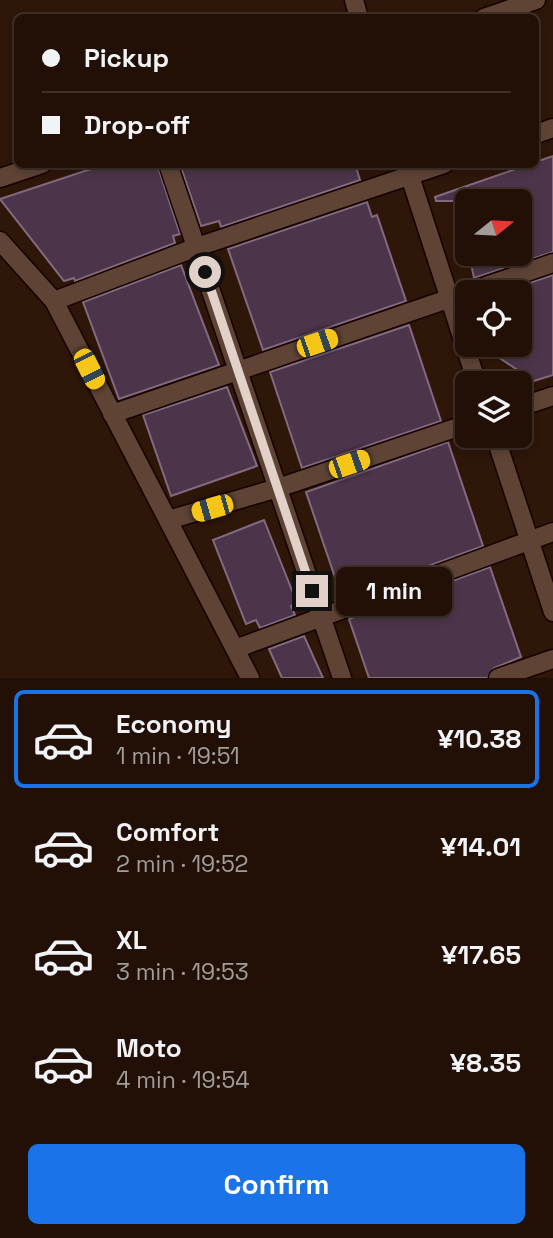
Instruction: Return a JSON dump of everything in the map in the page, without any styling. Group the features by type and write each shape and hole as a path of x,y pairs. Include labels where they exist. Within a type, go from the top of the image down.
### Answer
{"street":[{"path":"496,14 536,0"},
{"path":"0,178 30,168"},
{"path":"169,168 342,678"},
{"path":"54,301 408,170 473,371"},
{"path":"0,241 54,301 250,678"},
{"path":"112,414 553,263"},
{"path":"532,403 553,397"},
{"path":"168,520 278,488 455,428"},
{"path":"499,448 553,612"},
{"path":"234,649 553,532"},
{"path":"498,678 553,659"}],"building":[{"path":"553,156 553,252 532,259 532,189 458,189 518,168 539,168 539,161"},
{"path":"94,168 158,168 180,234 173,236 175,243 75,281 74,278 64,281 0,199"},
{"path":"181,168 356,168 360,180 221,227 219,221 201,226"},
{"path":"455,190 455,201 436,201 435,197"},
{"path":"367,202 372,217 377,215 406,301 263,350 228,249"},
{"path":"181,265 219,365 119,399 83,302"},
{"path":"472,266 510,266 474,278"},
{"path":"553,275 553,375 534,381 532,371 519,371 498,357 532,357 532,282"},
{"path":"409,325 441,421 302,468 270,372"},
{"path":"227,387 257,466 171,496 143,415"},
{"path":"448,442 483,546 342,598 306,492"},
{"path":"264,520 297,603 291,606 295,615 260,628 256,620 246,624 213,540"},
{"path":"490,567 521,657 494,668 487,678 369,678 349,619"},
{"path":"304,636 323,678 282,678 269,649"}],"route":[{"path":"205,272 312,591"}]}
